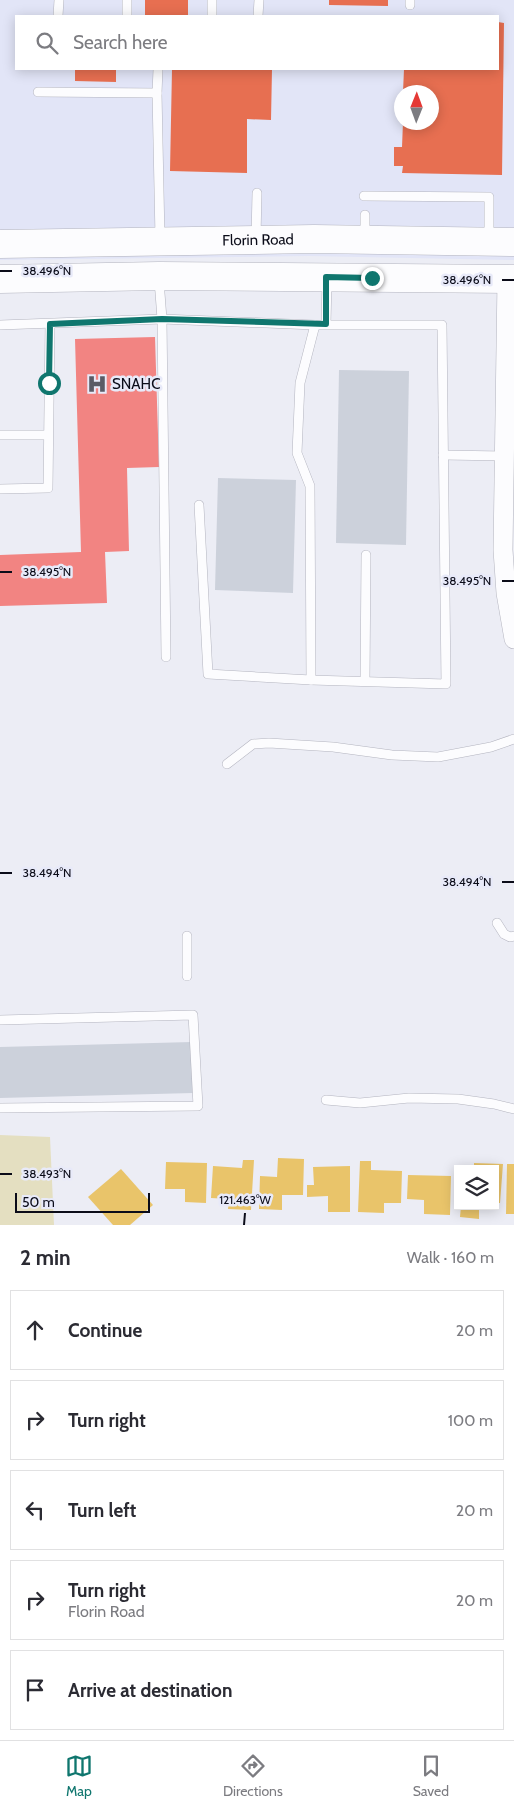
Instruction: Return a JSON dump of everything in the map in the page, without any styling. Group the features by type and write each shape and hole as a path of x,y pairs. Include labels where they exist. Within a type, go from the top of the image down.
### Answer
{"main road":[{"name":"Florin Road","path":"0,244 256,240 365,228 502,242"},
{"path":"372,278 388,264 457,264 474,261 502,242"},
{"path":"0,279 159,276 512,277"}],"street":[{"path":"512,277 502,550 509,574 514,639"}],"lane":[{"path":"58,15 59,0"},
{"path":"127,0 127,15"},
{"path":"212,0 212,15"},
{"path":"258,15 259,0"},
{"path":"158,70 160,240"},
{"path":"38,92 157,93"},
{"path":"256,240 257,193"},
{"path":"364,196 488,198 502,242"},
{"path":"159,276 162,319 166,657"},
{"path":"326,277 326,324"},
{"path":"0,325 162,319 315,325 442,326 446,684 312,680 208,674 199,505"},
{"path":"0,489 48,488 50,324"},
{"path":"312,680 310,486 297,453 300,383 315,325"},
{"path":"0,435 48,435"},
{"path":"443,455 504,456"},
{"path":"365,681 366,555"},
{"path":"227,764 253,744 269,743 333,747 392,755 438,757 491,747 514,739"},
{"path":"497,923 504,934 510,937 514,936"},
{"path":"187,936 187,976"},
{"path":"0,1020 193,1015 198,1106 0,1108"},
{"path":"326,1100 360,1103 409,1098 458,1099 514,1108"}],"shaded area":[{"path":"0,0 514,0 514,260 309,256 0,260"},
{"path":"0,1135 50,1137 54,1225 0,1225"}],"building: Homes":[{"path":"278,1158 304,1159 303,1195 282,1195 282,1210 259,1209 260,1176 277,1177"},
{"path":"243,1160 254,1160 251,1210 228,1209 229,1199 211,1198 213,1166 242,1168"},
{"path":"360,1161 371,1161 371,1170 402,1171 401,1203 384,1203 384,1213 358,1212"},
{"path":"166,1162 207,1163 206,1203 185,1202 185,1189 165,1189"},
{"path":"474,1163 503,1164 500,1203 499,1165 474,1165"},
{"path":"507,1164 514,1164 514,1214 506,1214"},
{"path":"350,1166 350,1212 328,1212 328,1196 307,1197 307,1185 314,1185 313,1167"},
{"path":"121,1169 153,1205 130,1225 113,1225 88,1197"},
{"path":"408,1175 451,1176 450,1215 424,1214 424,1200 407,1199"},
{"path":"461,1210 479,1210 479,1219 460,1217"}],"building: Shops":[{"path":"145,0 188,0 188,15 145,15"},
{"path":"329,0 388,0 388,6 329,5"},
{"path":"499,22 504,23 502,175 402,173 403,166 394,166 394,147 402,147 403,130 439,130 439,85 403,85 404,70 499,70"},
{"path":"75,70 116,70 116,82 75,81"},
{"path":"172,70 272,70 271,120 247,119 247,173 170,171"}],"building: Health":[{"path":"155,337 159,467 127,468 129,551 105,552 107,603 0,606 0,555 81,552 75,339"}],"building: Other":[{"path":"339,370 409,371 406,545 336,543"},
{"path":"218,478 296,480 293,593 215,590"},
{"path":"192,1042 193,1093 0,1098 0,1047"}],"place":[{"name":"SNAHC","path":"97,384"}],"route":[{"path":"49,383 50,324 162,319 326,324 326,277 372,278"}]}
